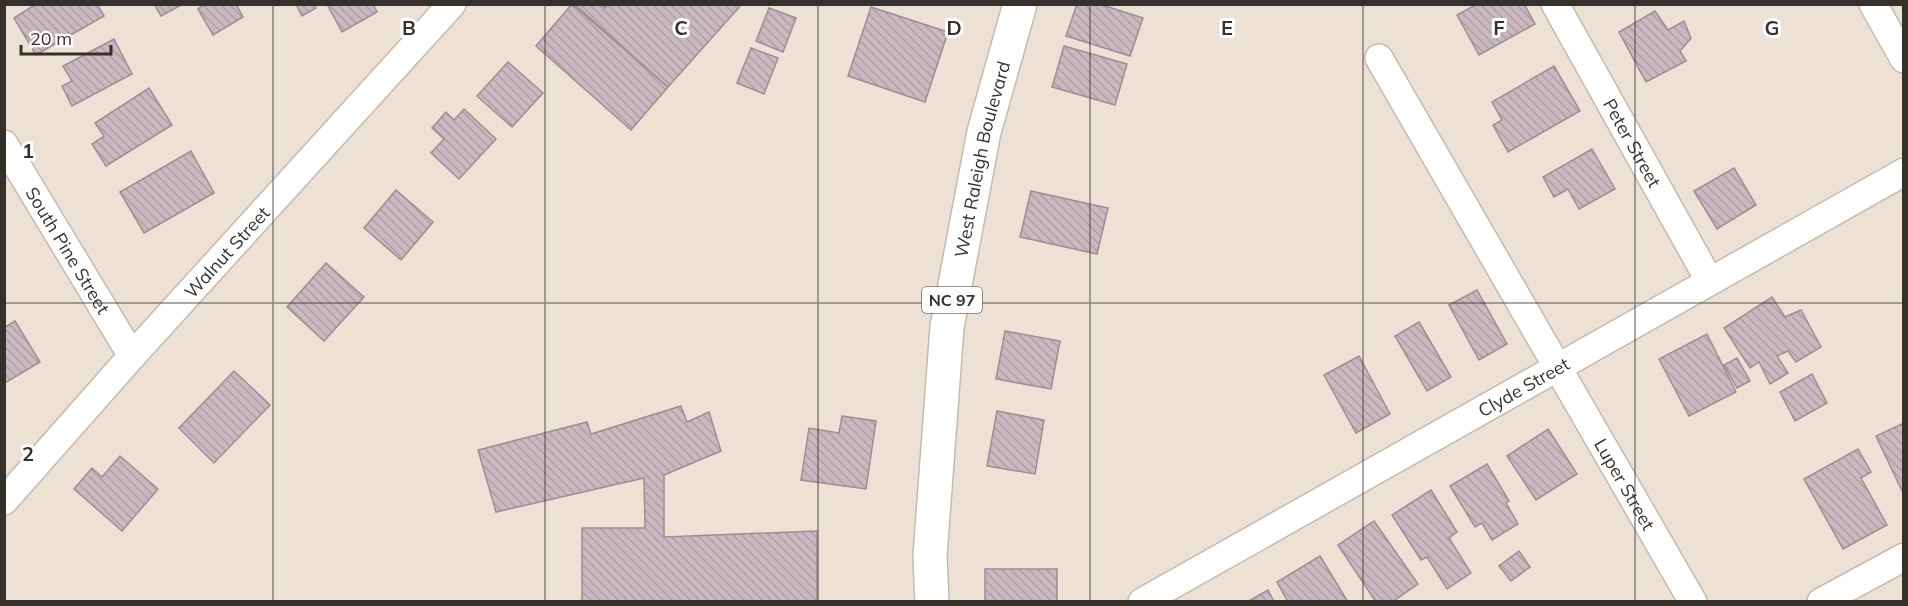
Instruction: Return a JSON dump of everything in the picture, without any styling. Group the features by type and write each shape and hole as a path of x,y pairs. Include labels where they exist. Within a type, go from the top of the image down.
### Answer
{"main road":[{"name":"West Raleigh Boulevard","path":"932,602 930,556 947,327 984,132 1020,4"}],"street":[{"name":"Walnut Street","path":"4,501 132,356 452,4"},
{"name":"Peter Street","path":"1555,4 1709,280"},
{"path":"1873,4 1904,60"},
{"name":"Luper Street","path":"1379,58 1693,602"},
{"name":"South Pine Street","path":"4,144 132,356"},
{"name":"Clyde Street","path":"1142,602 1904,172"},
{"path":"1821,602 1904,557"}],"building":[{"path":"36,4 97,4 104,16 36,55 14,18"},
{"path":"154,4 183,4 161,16"},
{"path":"205,4 236,4 243,17 213,35 198,9"},
{"path":"296,4 314,4 316,8 302,16"},
{"path":"327,4 373,4 377,12 342,32"},
{"path":"572,4 668,87 631,130 536,46"},
{"path":"574,4 602,4 605,8 608,4 742,4 668,87"},
{"path":"1077,4 1099,4 1143,18 1130,56 1066,36"},
{"path":"1477,4 1524,4 1535,24 1479,55 1457,15"},
{"path":"871,7 948,32 925,102 848,76"},
{"path":"769,8 796,18 783,52 756,41"},
{"path":"1655,11 1668,30 1684,21 1691,38 1680,51 1686,61 1646,82 1619,32"},
{"path":"114,39 132,74 72,106 62,86 72,81 63,66"},
{"path":"1064,46 1127,64 1115,105 1052,87"},
{"path":"751,48 778,58 764,94 737,83"},
{"path":"508,62 543,93 512,127 477,96"},
{"path":"1554,66 1580,111 1508,152 1493,125 1502,120 1492,102"},
{"path":"149,88 172,125 106,166 92,144 104,136 95,123"},
{"path":"464,109 496,139 459,179 431,153 444,139 432,128 446,112 454,120"},
{"path":"1592,149 1615,189 1579,209 1568,189 1554,197 1543,177"},
{"path":"191,151 214,193 144,233 120,192"},
{"path":"1734,168 1756,205 1717,229 1694,191"},
{"path":"396,190 433,222 401,260 364,228"},
{"path":"1031,191 1108,208 1097,254 1020,237"},
{"path":"326,263 364,297 324,341 287,307"},
{"path":"1477,290 1507,344 1479,360 1449,305"},
{"path":"1772,297 1785,317 1801,310 1821,347 1796,362 1788,351 1777,356 1788,373 1770,384 1759,362 1750,368 1724,328"},
{"path":"15,321 40,362 5,383 4,328"},
{"path":"1419,322 1451,377 1427,391 1395,336"},
{"path":"1005,331 1060,341 1051,389 996,379"},
{"path":"1707,334 1736,392 1689,416 1659,359"},
{"path":"1359,356 1390,414 1356,433 1324,375"},
{"path":"1737,358 1750,381 1737,388 1724,365"},
{"path":"234,371 270,405 214,463 179,428"},
{"path":"1812,374 1827,403 1795,421 1780,392"},
{"path":"681,406 687,422 709,412 721,451 664,475 664,537 817,531 817,602 582,602 582,528 645,528 644,478 496,512 478,450 587,422 591,434"},
{"path":"997,411 1044,420 1035,474 987,466"},
{"path":"842,416 876,421 866,489 801,480 809,428 839,433"},
{"path":"1904,423 1904,495 1876,436"},
{"path":"1548,429 1577,474 1536,500 1507,456"},
{"path":"1858,449 1871,472 1861,478 1887,525 1843,549 1804,479"},
{"path":"120,456 158,489 122,531 74,489 92,468 102,477"},
{"path":"1487,464 1509,501 1506,503 1518,524 1492,540 1482,523 1475,527 1450,486"},
{"path":"1431,490 1457,532 1449,538 1471,573 1447,589 1427,557 1421,560 1392,515"},
{"path":"1374,521 1418,584 1392,602 1376,602 1338,545"},
{"path":"1519,551 1530,567 1511,581 1499,566"},
{"path":"1320,556 1348,602 1288,602 1277,582"},
{"path":"985,569 1057,569 1057,602 985,602"},
{"path":"1268,590 1274,602 1247,602"}]}
